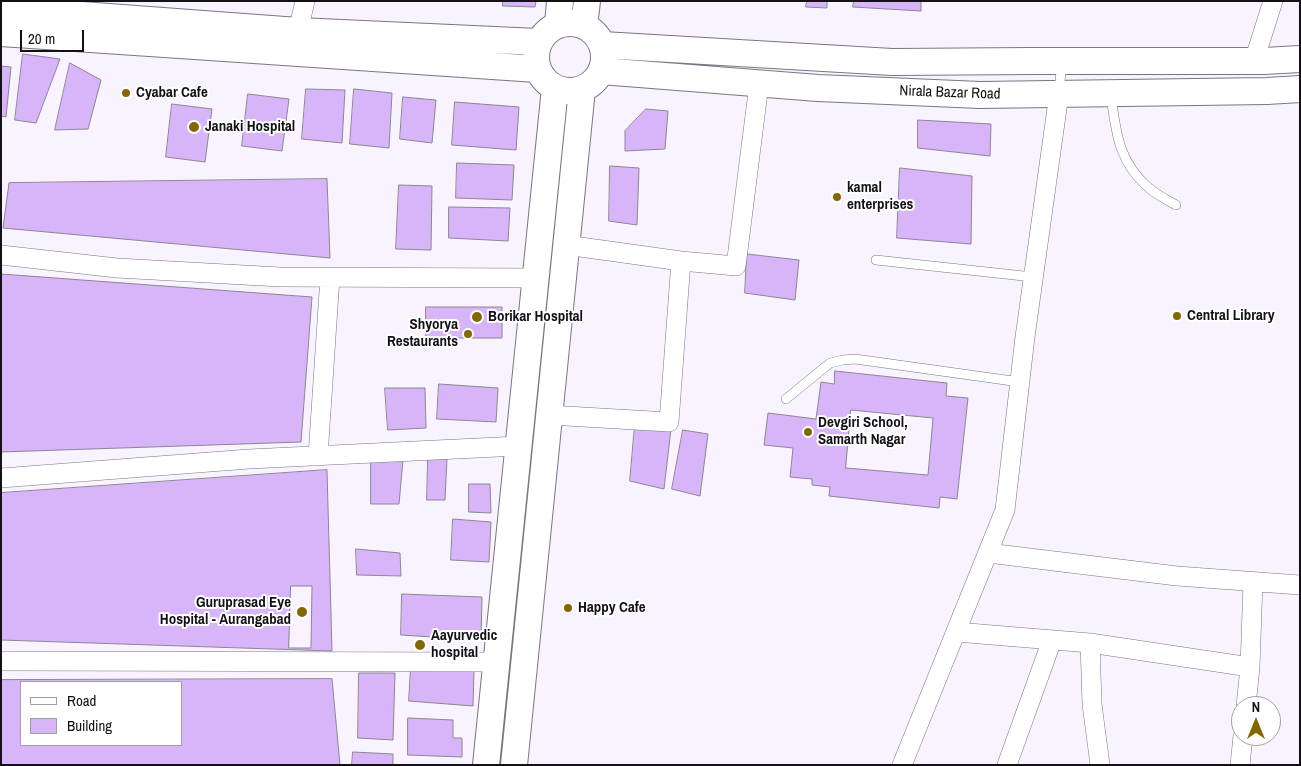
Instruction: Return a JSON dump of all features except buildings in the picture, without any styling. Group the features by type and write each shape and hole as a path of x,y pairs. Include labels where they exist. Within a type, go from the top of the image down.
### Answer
{"street":[{"path":"298,31 305,1"},
{"path":"1254,61 1273,1"},
{"path":"1,9 298,31 538,42"},
{"path":"559,13 571,23 586,14 602,45 604,58 601,71 593,82 582,89 568,91 555,88 544,80 537,69 535,55 538,42 559,13"},
{"path":"1,33 537,69"},
{"name":"Nirala Bazar Road","path":"602,45 892,62 1254,61 1300,59"},
{"name":"Nirala Bazar Road","path":"601,71 827,89 980,95 1300,89"},
{"path":"566,245 681,261 736,266 759,84"},
{"path":"486,765 555,88"},
{"path":"514,765 582,89"},
{"path":"902,765 1005,510 1033,278 1058,94"},
{"path":"1,255 117,268 280,278 536,278"},
{"path":"549,415 669,422 681,261"},
{"path":"318,456 330,278"},
{"path":"1,478 239,460 519,446"},
{"path":"988,552 1177,576 1300,585"},
{"path":"1247,696 1253,582"},
{"path":"956,632 1090,644 1250,667"},
{"path":"1007,765 1052,640"},
{"path":"1090,644 1092,704 1100,765"},
{"path":"1,661 496,662"},
{"path":"1240,765 1242,746"}],"lane":[{"path":"1058,94 1062,61"},
{"path":"1111,93 1115,131 1123,156 1133,172 1149,189 1176,205"},
{"path":"876,260 1033,278"},
{"path":"786,399 830,363 855,358 1020,382"}],"place":[{"name":"Cyabar Cafe","path":"126,93"},
{"name":"Janaki Hospital","path":"194,127"},
{"name":"kamal enterprises","path":"837,197"},
{"name":"Central Library","path":"1177,316"},
{"name":"Borikar Hospital","path":"477,317"},
{"name":"Shyorya Restaurants","path":"468,334"},
{"name":"Devgiri School, Samarth Nagar","path":"808,432"},
{"name":"Happy Cafe","path":"568,608"},
{"name":"Guruprasad Eye Hospital - Aurangabad","path":"302,612"},
{"name":"Aayurvedic hospital","path":"420,645"}]}
